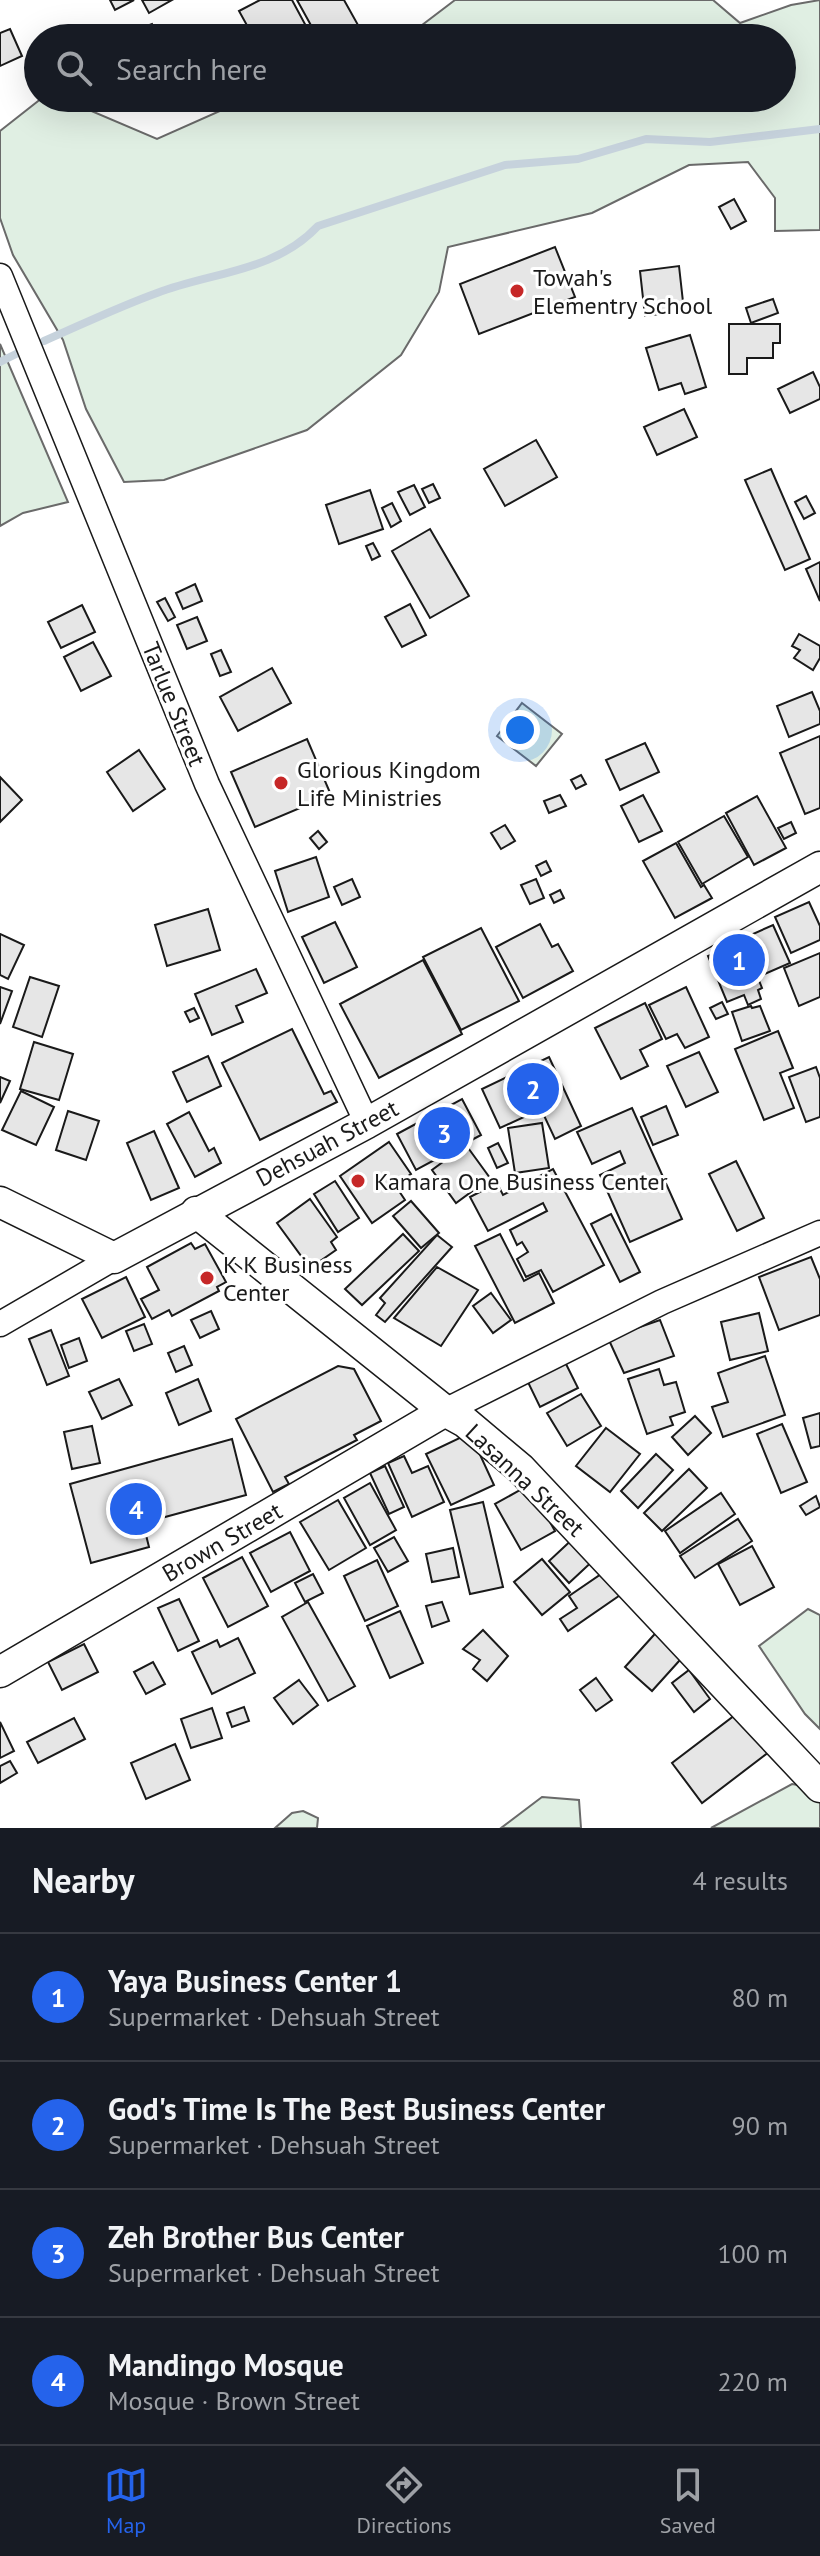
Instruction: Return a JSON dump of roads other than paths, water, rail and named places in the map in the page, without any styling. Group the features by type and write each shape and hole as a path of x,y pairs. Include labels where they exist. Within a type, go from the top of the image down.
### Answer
{"street":[{"name":"Tarlue Street","path":"0,276 207,784 367,1123"},
{"name":"Dehsuah Street","path":"0,1324 196,1212 367,1123 820,867"},
{"path":"0,1202 114,1258"},
{"name":"Lasanna Street","path":"196,1212 521,1469 719,1676 820,1787"},
{"path":"445,1411 662,1302 820,1233"},
{"name":"Brown Street","path":"0,1672 445,1411"}],"waterway":[{"path":"44,341 157,293 263,262 301,241 318,226 505,165 578,159 646,139 710,142 820,129"},
{"path":"0,362 18,353"}],"place":[{"name":"Towah's Elementry School","path":"517,291"},
{"name":"Glorious Kingdom Life Ministries","path":"281,783"},
{"name":"Yaya Business Center 1","path":"739,960"},
{"name":"God's Time Is The Best Business Center","path":"533,1089"},
{"name":"Zeh Brother Bus Center","path":"444,1133"},
{"name":"Kamara One Business Center","path":"358,1181"},
{"name":"K K Business Center","path":"207,1278"},
{"name":"Mandingo Mosque","path":"136,1509"}]}
